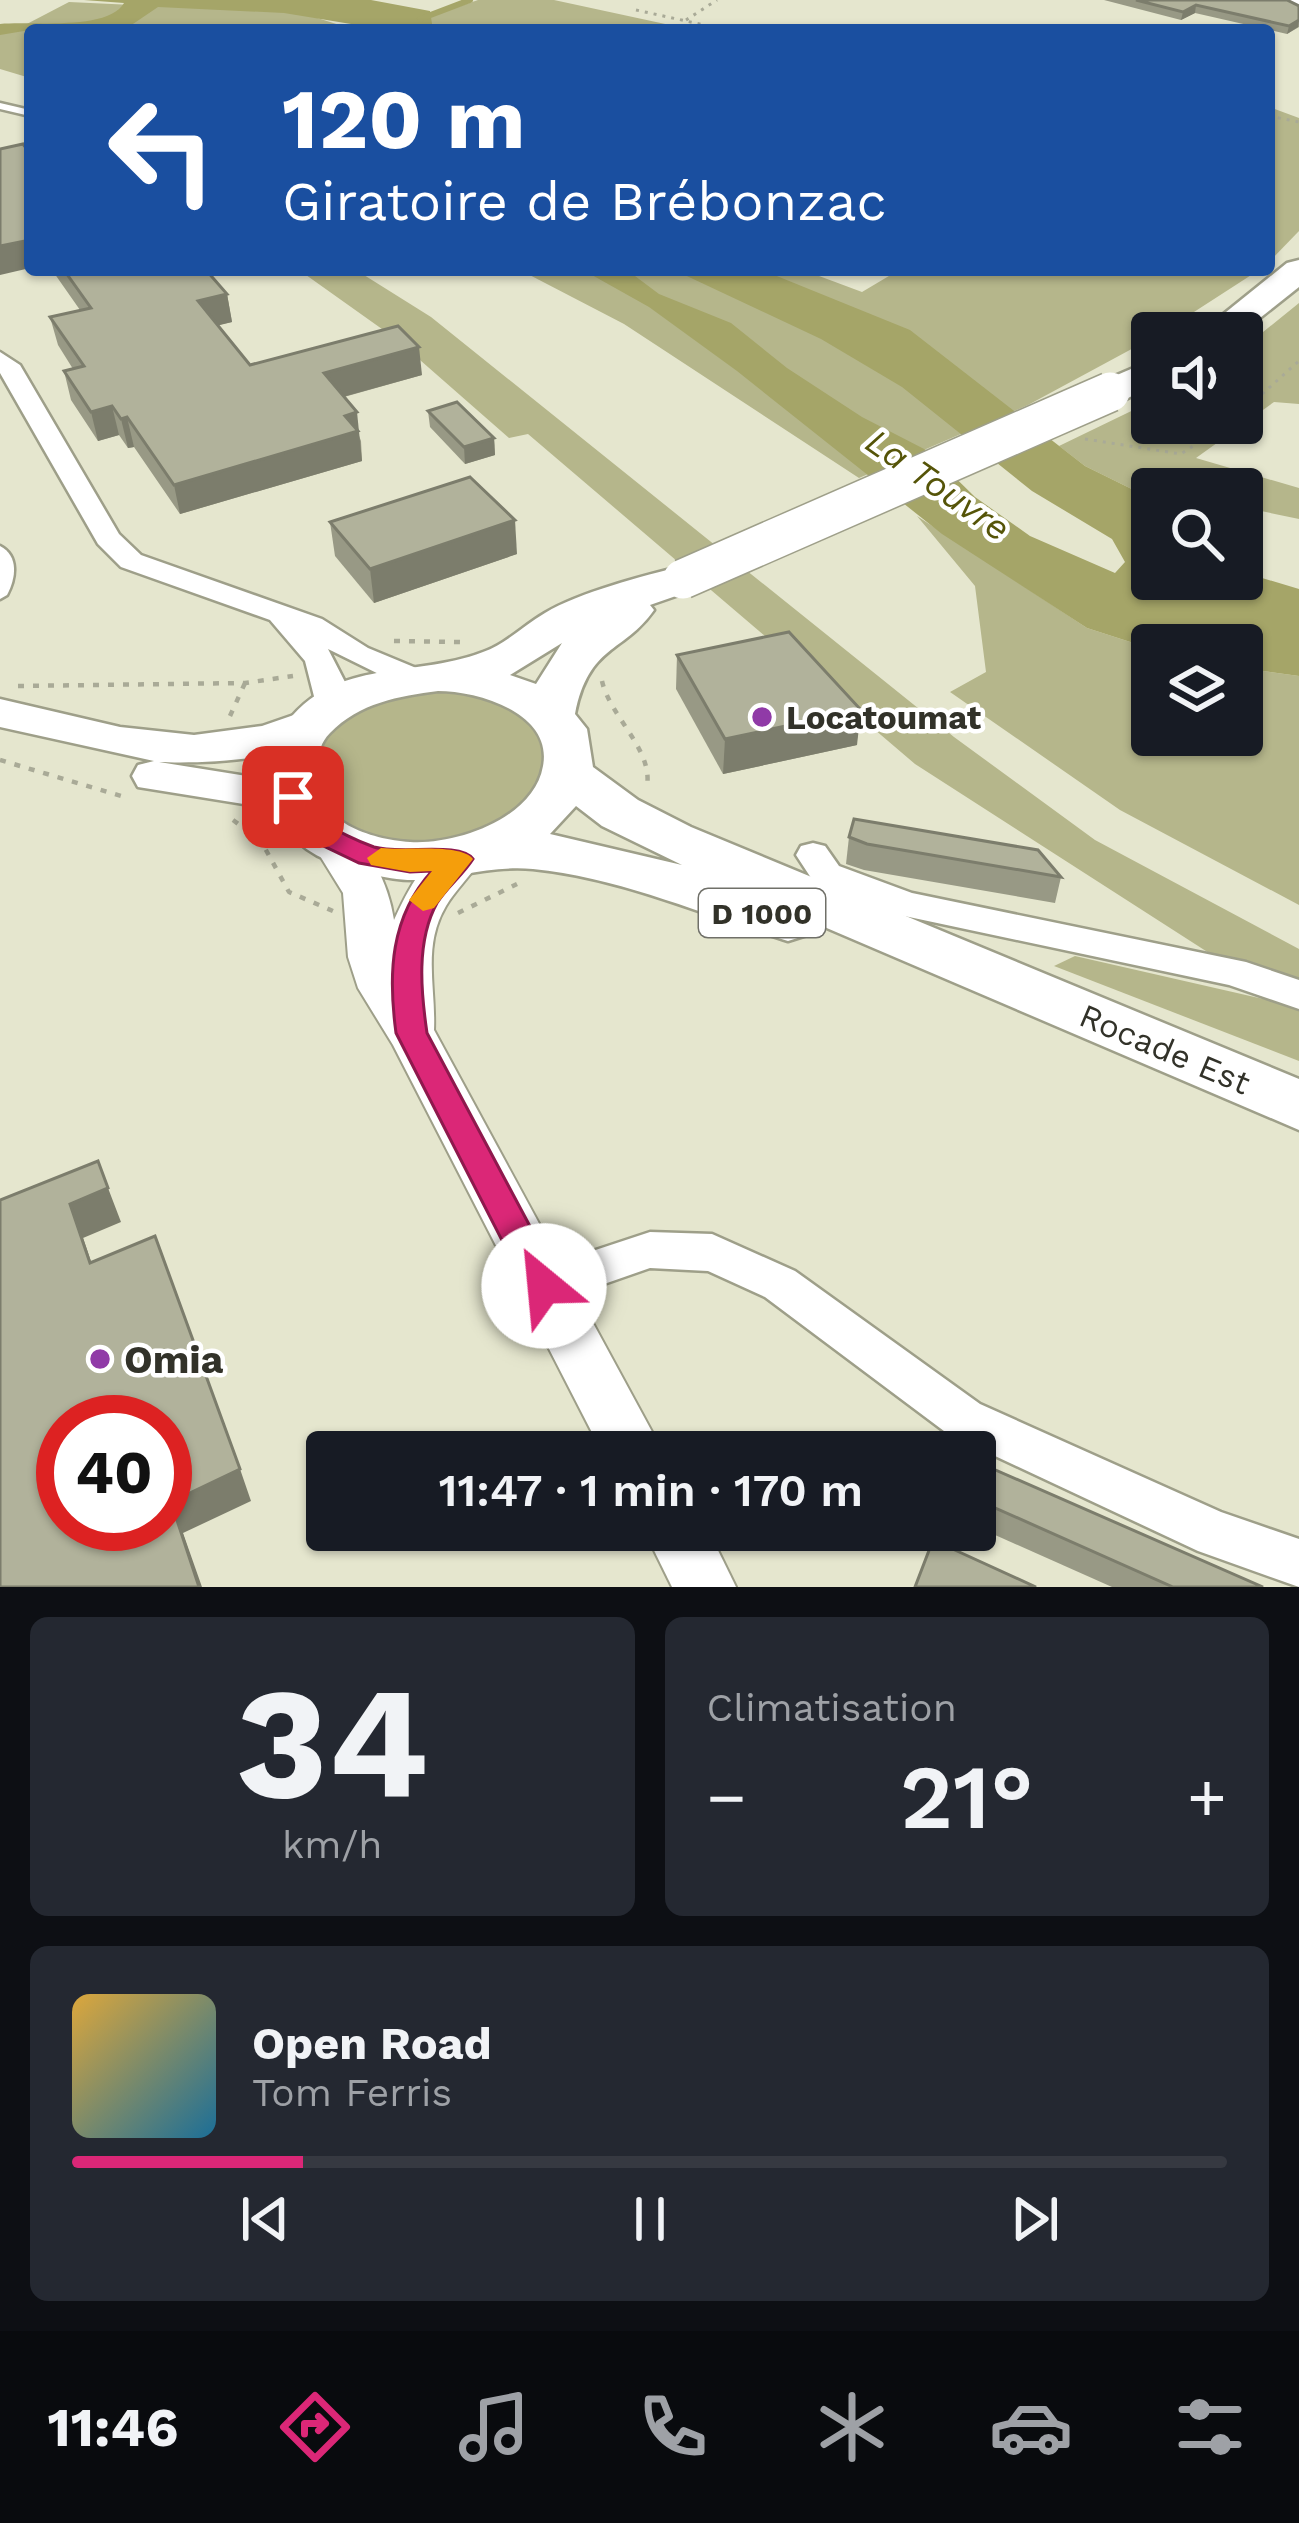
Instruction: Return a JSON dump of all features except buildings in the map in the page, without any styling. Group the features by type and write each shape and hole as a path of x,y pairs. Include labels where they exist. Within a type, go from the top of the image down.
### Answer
{"main road":[{"path":"1245,312 1299,270"},
{"path":"0,713 102,740 190,753 261,743 324,700 462,659 507,660 565,620 683,579 1131,382"},
{"path":"551,714 554,691 569,665 606,625 683,579"},
{"path":"324,700 293,759 293,797 315,830 369,856 410,862 494,863 543,817 568,774 567,743 551,714 462,659"},
{"path":"0,739 126,773 293,797"},
{"name":"Rocade Est","path":"568,774 620,813 672,841 1299,1105"},
{"name":"Rocade Est","path":"494,863 530,848 586,855 1030,994"}],"street":[{"path":"1287,0 1299,4"},
{"path":"0,358 108,538 131,561 312,625 357,655 410,677"},
{"path":"273,613 301,635 324,700"},
{"path":"334,843 356,868 370,908 370,956 382,989 411,1033 622,1431"},
{"path":"813,855 826,874 907,905 1233,972 1299,995"},
{"path":"411,1033 406,966 418,909 494,863"},
{"path":"544,1286 650,1250 712,1253 780,1284 964,1419 1215,1534 1299,1563"},
{"path":"686,1551 706,1587"}],"lane":[{"path":"0,550 10,577 0,595"}],"path":[{"path":"686,20 718,0"},
{"path":"636,10 703,24"},
{"path":"1263,393 1299,361"},
{"path":"1081,438 1181,454 1196,444"},
{"path":"357,655 393,641 438,646 462,659"},
{"path":"569,665 602,678 603,697 649,766 651,777 645,791 620,813"},
{"path":"0,684 46,689 245,683 324,700"},
{"path":"0,760 103,794 145,801"},
{"path":"219,815 249,826 264,841 289,892 302,901 326,911 370,908"},
{"path":"418,909 457,913 494,863"}],"green space":[{"path":"478,0 554,0 665,24 408,24"},
{"path":"69,2 302,13 336,24 27,24"},
{"path":"23,26 24,76 0,69 0,30"},
{"path":"1275,109 1299,118 1299,231 1275,256"},
{"path":"307,276 366,276 431,317 954,737 1095,840 1299,949 1299,980 1209,953 915,764 528,434 509,438 396,339"},
{"path":"532,276 819,276 862,292 889,276 1250,276 1194,312 1131,312 1131,349 1028,405 859,478 624,324"},
{"path":"1299,303 1299,404 1274,402 1263,410 1263,332"},
{"path":"1131,411 1131,444 1216,444 1196,458 1230,468 1131,468 1131,489 1085,466 1059,446"},
{"path":"1263,478 1299,488 1299,519 1263,511"},
{"path":"917,516 1087,628 1131,642 1131,756 1263,756 1263,671 1299,676 1299,905 1120,810 950,692 986,672 975,586"},
{"path":"446,690 509,709 540,736 544,766 528,797 497,823 455,840 409,846 363,835 341,822 317,788 318,752 328,734 344,719 376,703"},
{"path":"1075,956 1299,1009 1299,1061 1054,966"}],"water":[{"path":"84,0 371,0 430,11 432,24 351,24 284,13 158,7 133,24 24,24 24,31 0,35 0,24 86,21 115,12 124,3"},
{"name":"La Touvre","path":"594,276 635,276 659,294 731,323 787,368 862,417 928,451 975,497 1030,536 1115,573 1125,562 1112,539 1032,491 902,387 821,339 687,276 777,276 910,330 1085,466 1131,489 1131,600 1263,600 1263,578 1299,589 1299,676 1263,671 1263,624 1131,624 1131,642 1087,628 942,534 649,307"}],"waterway":[{"path":"420,19 470,0"}],"slow traffic":[{"path":"381,858 410,862 459,859 423,900"}],"place":[{"name":"Locatoumat","path":"762,717"},
{"name":"Omia","path":"100,1359"}],"route":[{"path":"293,797 315,830 334,843 369,856 410,862 459,859 426,896 410,934 406,966 411,1033 544,1286"}]}
